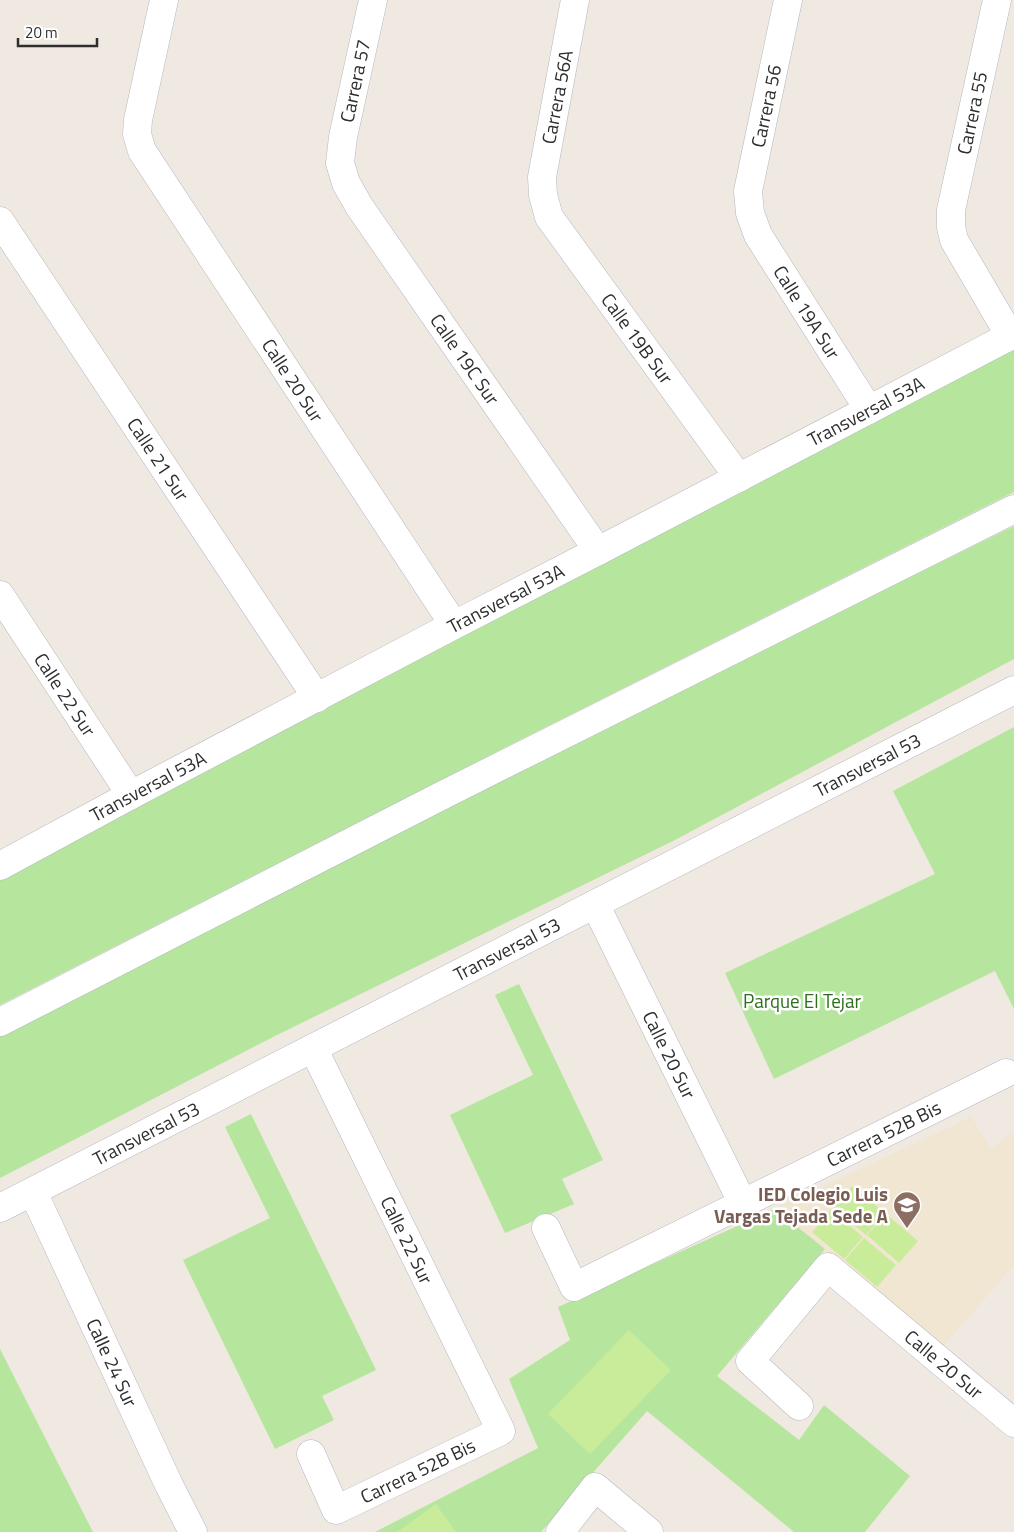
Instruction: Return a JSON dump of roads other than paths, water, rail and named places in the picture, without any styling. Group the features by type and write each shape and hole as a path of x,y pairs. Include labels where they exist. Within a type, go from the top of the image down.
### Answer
{"street":[{"name":"Calle 20 Sur","path":"164,0 138,120 137,134 142,151 454,625"},
{"name":"Carrera 57","path":"340,163 343,137 373,0"},
{"name":"Carrera 56A","path":"543,195 542,177 575,0"},
{"name":"Carrera 56","path":"750,213 748,191 788,0"},
{"name":"Carrera 55","path":"996,0 951,210 951,227 954,240 1012,335"},
{"name":"Calle 19C Sur","path":"340,163 346,183 359,206 598,551"},
{"name":"Calle 19B Sur","path":"543,195 549,217 739,478"},
{"name":"Calle 19A Sur","path":"750,213 758,235 870,410"},
{"name":"Calle 21 Sur","path":"0,221 317,698"},
{"name":"Transversal 53A","path":"0,866 454,625 1012,335"},
{"path":"0,1022 443,795 1014,509"},
{"name":"Calle 22 Sur","path":"0,595 131,795"},
{"name":"Transversal 53","path":"0,1208 1014,690"},
{"name":"Calle 20 Sur","path":"596,904 743,1204"},
{"name":"Calle 22 Sur","path":"313,1048 501,1431"},
{"name":"Carrera 52B Bis","path":"546,1228 574,1287 1006,1073"},
{"name":"Calle 24 Sur","path":"33,1192 169,1485 193,1532"},
{"name":"Calle 20 Sur","path":"799,1406 750,1361 828,1267 1014,1423"},
{"name":"Carrera 52B Bis","path":"311,1454 336,1510 501,1431"},
{"path":"560,1532 595,1487 649,1532"}],"place":[{"name":"IED Colegio Luis Vargas Tejada Sede A","path":"907,1229"}],"park label":[{"name":"Parque El Tejar","path":"802,1001"}]}
